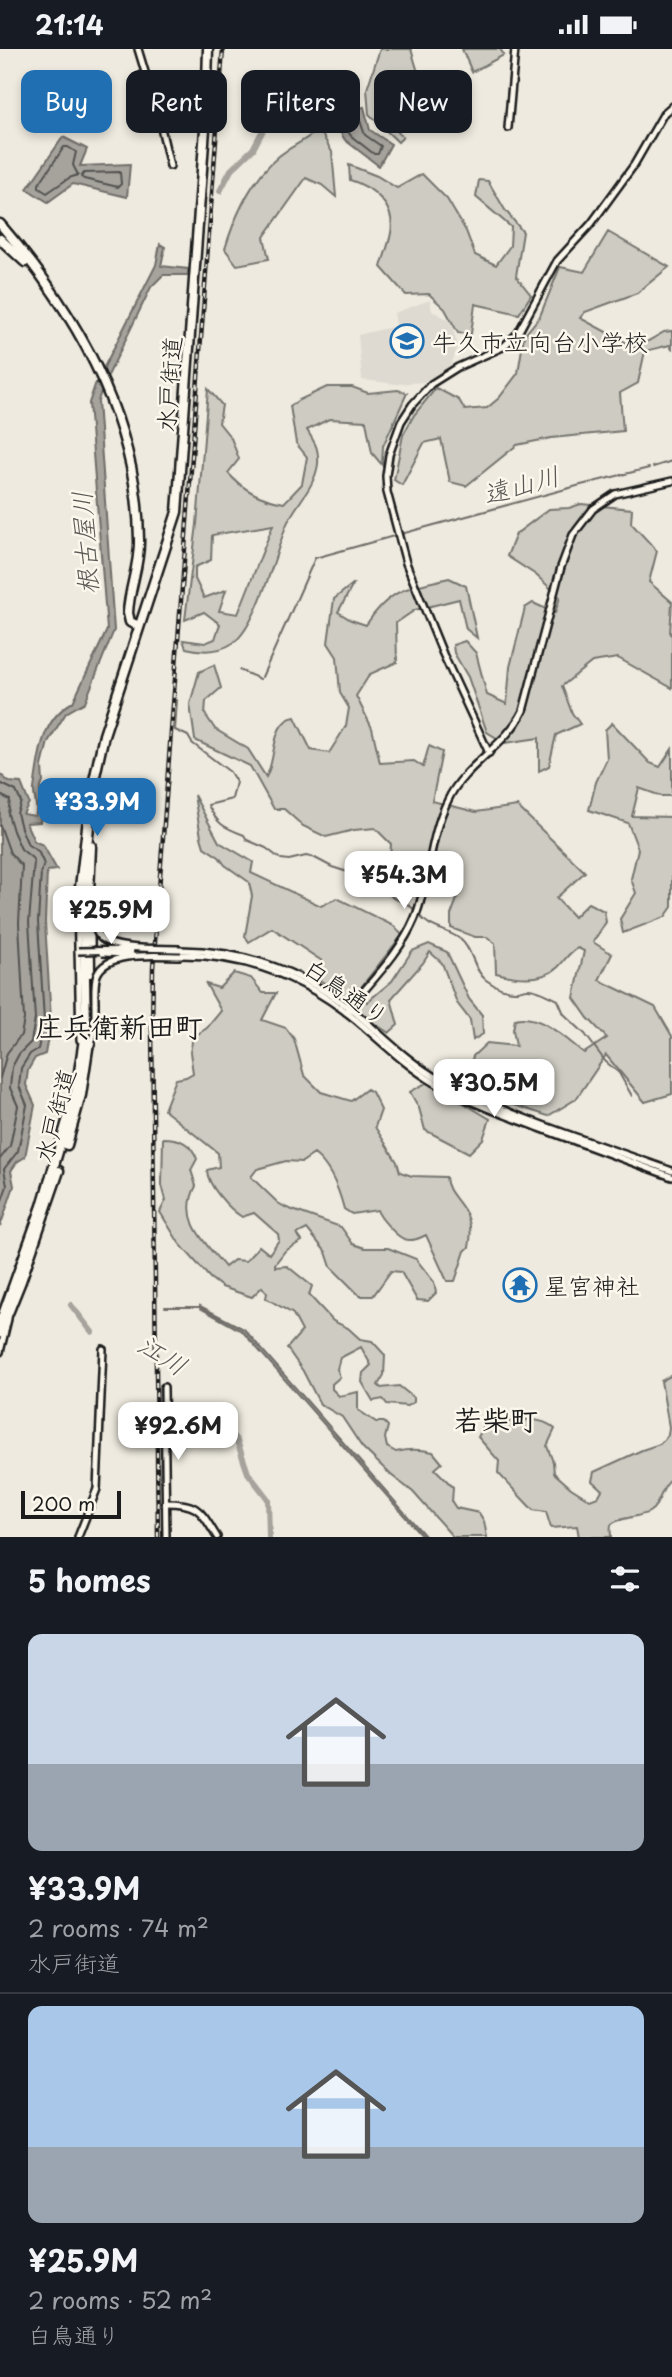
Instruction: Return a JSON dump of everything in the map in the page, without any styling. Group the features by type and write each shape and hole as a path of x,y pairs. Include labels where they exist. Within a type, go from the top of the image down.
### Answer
{"highway":[{"name":"水戸街道","path":"4,1312 43,1206 78,1081 86,1026 82,911 91,802 104,736 172,532 179,503 208,49"},
{"path":"0,224 46,284 83,340 111,400 130,463 138,516 139,552 128,613 130,622 139,626"},
{"path":"0,239 38,274"},
{"name":"水戸街道","path":"4,1312 50,1201 87,1065 91,1027 88,939 92,845 102,758 112,712"},
{"path":"0,1323 4,1312"},
{"path":"0,1332 4,1312"}],"street":[{"path":"138,49 170,166"},
{"path":"508,128 515,49"},
{"path":"489,753 443,654 406,563 387,492 389,455 401,422 431,384 458,367 503,347 518,333 557,261 591,224 634,165 664,113 672,106"},
{"path":"348,1010 390,960 405,939 417,914 437,825 449,797 515,726 523,711 561,567 573,535 593,509 615,494 672,481"},
{"path":"65,1133 80,1040 79,869 87,811 91,802"},
{"path":"92,845 93,911 97,932 107,942 121,946 181,953"},
{"name":"白鳥通り","path":"78,951 192,953 244,961 286,975 348,1010 410,1060 460,1090 482,1101 672,1171"},
{"path":"87,1065 95,1028 96,978 102,967 111,960 125,957 181,953"},
{"name":"白鳥通り","path":"348,1010 407,1064 435,1083 479,1106 672,1177"},
{"name":"水戸街道","path":"0,1352 4,1312"},
{"path":"78,1537 97,1489 103,1349"},
{"path":"164,1387 166,1537"},
{"path":"165,1503 193,1506 217,1537"}],"shaded area":[{"path":"380,49 411,49 418,70 374,70 374,119 369,114 367,89"},
{"path":"462,49 500,49 504,55 472,72"},
{"path":"321,133 332,152 336,197 322,185 306,178 264,237 269,259 237,265 225,249 239,211 252,187 279,156 309,136"},
{"path":"389,133 399,133 403,137 398,142"},
{"path":"349,165 377,176 397,188 422,174 447,199 466,231 475,255 496,265 510,246 511,227 476,197 479,180 488,181 505,210 523,232 516,276 531,295 519,314 475,304 471,334 458,333 445,309 429,294 406,295 381,267 391,233 390,214 381,199 367,187 350,180"},
{"path":"608,232 669,267 637,293 585,312 580,318 636,348 664,332 672,331 672,350 670,345 645,351 638,383 620,393 623,431 551,438 517,445 466,486 450,482 441,439 424,443 402,485 394,480 403,435 414,415 436,388 459,400 465,410 487,408 499,398 518,373 524,336 540,316 560,267 584,272"},
{"name":"牛久市立向台小学校","path":"430,300 432,311 451,321 458,347 450,367 423,382 397,384 362,380 358,335 396,326 394,313"},
{"path":"327,387 352,387 368,393 398,390 407,393 383,446 382,465 372,453 366,421 329,419 307,430 317,449 316,473 286,526 250,622 233,643 222,649 210,651 186,648 183,640 205,643 215,639 220,624 204,612 185,620 197,524 208,389 222,405 219,423 231,438 239,459 228,473 253,493 284,503 302,484 307,457 296,443 290,406","holes":["273,525 238,614 219,611 226,590 204,598 195,579 195,567 211,560 212,535"]},
{"path":"581,504 632,509 631,523 657,551 649,582 672,602 672,688 618,658 592,662 562,686 572,713 580,724 556,735 549,766 539,771 539,738 505,743 487,732 468,677 454,653 453,645 465,641 476,653 487,695 507,704 510,667 525,608 533,603 555,613 560,597 536,575 507,556 516,534 549,509"},
{"path":"449,578 466,586 477,638 466,629 459,599 415,610 396,623 397,662 370,674 356,696 372,728 380,763 414,761 423,767 429,746 442,752 432,801 476,812 517,806 585,872 556,898 574,917 588,903 604,911 606,922 593,942 612,954 599,980 655,1007 672,1036 672,1094 645,1102 606,1055 576,1099 548,1116 511,1104 479,1089 469,1073 473,1056 487,1043 516,1046 513,1030 515,1019 533,1019 543,1023 584,1053 607,1038 574,998 584,951 578,948 557,968 536,977 496,973 495,943 487,937 475,937 451,928 451,915 457,899 439,887 405,875 390,859 391,844 375,828 326,837 303,826 284,809 274,809 250,766 195,740 190,704 199,672 214,665 221,688 206,701 205,714 215,729 248,749 266,777 278,733 287,720 295,717 311,750 329,753 346,726 349,708 340,693 337,657 328,643 334,599 354,583 338,612 366,625 392,596 411,587"},
{"path":"612,723 650,763 660,767 672,749 672,796 661,796 639,788 632,816 672,817 672,907 665,917 623,933 620,919 636,893 631,879 638,849 628,823 589,810 596,782 607,759 605,730"},
{"path":"194,795 219,842 253,862 251,873 321,906 337,898 394,926 402,935 358,991 367,1002 392,981 412,951 429,944 447,952 469,999 482,1015 483,1034 473,1040 470,1020 457,1003 442,963 430,952 391,999 398,1025 389,1033 363,1016 333,986 320,981 322,961 272,928 249,942 245,936 252,896 249,882 204,847"},
{"path":"234,973 251,978 263,993 276,993 262,1020 286,1028 294,1039 304,1075 321,1092 351,1101 367,1089 372,1092 381,1110 375,1127 397,1162 400,1172 412,1176 446,1177 451,1192 466,1213 471,1233 469,1247 465,1251 455,1281 447,1281 426,1235 407,1240 389,1226 377,1210 352,1214 344,1209 337,1186 314,1154 302,1162 286,1161 257,1169 251,1177 287,1208 341,1227 353,1244 365,1248 388,1248 416,1259 434,1282 436,1293 428,1301 417,1300 401,1272 391,1271 373,1296 360,1296 331,1267 326,1252 307,1229 297,1234 302,1241 285,1251 275,1264 275,1267 287,1266 312,1286 309,1295 333,1321 348,1328 360,1339 372,1341 385,1355 384,1375 378,1385 381,1388 399,1386 414,1398 414,1402 407,1406 387,1404 383,1399 373,1401 362,1382 363,1373 371,1365 361,1347 340,1358 337,1369 340,1377 332,1384 332,1389 339,1396 358,1392 358,1410 376,1422 384,1422 388,1426 385,1438 387,1447 396,1452 433,1452 442,1463 435,1469 453,1487 452,1502 456,1508 479,1513 484,1521 487,1537 453,1537 413,1492 362,1447 342,1417 320,1404 303,1371 287,1348 302,1331 293,1314 266,1298 267,1293 262,1287 252,1297 222,1287 210,1278 179,1243 160,1212 166,1200 162,1185 163,1138 169,1138 184,1143 195,1154 197,1159 191,1170 196,1186 191,1198 192,1220 202,1239 225,1267 234,1260 246,1261 259,1246 269,1254 279,1240 278,1234 254,1213 242,1217 225,1203 211,1183 207,1170 219,1167 218,1153 164,1110 176,1079 193,1073 190,1052 193,1037 207,1028 221,1011 206,984 219,988"},
{"path":"428,1082 490,1119 483,1139 469,1153 425,1130 419,1108 410,1092"},
{"path":"672,1375 672,1479 649,1512 613,1523 611,1537 579,1537 577,1526 551,1528 546,1512 533,1510 498,1473 499,1461 478,1437 484,1426 521,1420 548,1424 555,1429 547,1446 554,1473 590,1500 598,1497 602,1490 592,1481 594,1472 660,1444 668,1435 661,1381"}],"water":[{"path":"364,107 370,130 391,144 379,166 345,140 341,133 360,133 360,108"},
{"path":"63,137 87,149 80,166 130,164 127,197 73,184 48,202 27,189"},
{"path":"160,244 165,247 161,266 188,269 188,275 163,275 151,287 98,401 114,630 85,702 66,713 48,742 42,766 43,782 40,790 43,805 40,822 26,823 34,841 43,845 57,870 47,871 45,922 51,1020 45,1054 35,1058 28,1070 26,1085 35,1105 25,1157 17,1162 11,1171 14,1186 0,1227 0,774 9,782 21,783 29,803 23,814 35,816 34,789 47,729 62,710 73,702 107,630 89,403 95,385 156,265"},
{"path":"200,1306 244,1329 426,1537 423,1537 242,1331"}],"waterway":[{"name":"根古屋川","path":"220,191 231,170 253,149 261,133"},
{"name":"遠山川","path":"653,467 672,461"},
{"name":"遠山川","path":"401,534 649,468"},
{"name":"遠山川","path":"296,601 315,558 394,536"},
{"name":"遠山川","path":"262,677 295,603"},
{"name":"遠山川","path":"239,670 260,679"},
{"path":"177,700 175,730 188,736 192,743 230,772 236,782 232,799 208,805 215,817 226,827 244,835 247,840 266,848 279,858"},
{"path":"281,859 306,856 315,858 383,887 393,898 415,910"},
{"path":"418,914 427,923 460,939 468,948 478,971 489,982 509,991 535,990 558,1000 564,1014 619,1073 632,1096"},
{"name":"江川","path":"71,1305 92,1332"},
{"path":"165,1307 201,1307"},
{"name":"江川","path":"208,1409 237,1441 248,1473 268,1499 269,1537"}],"railway":[{"path":"158,1537 153,968 223,49"}],"place":[{"name":"牛久市立向台小学校","path":"407,341"},
{"name":"星宮神社","path":"520,1285"}],"district":[{"name":"庄兵衛新田町","path":"119,1025"},
{"name":"若柴町","path":"496,1418"}]}
